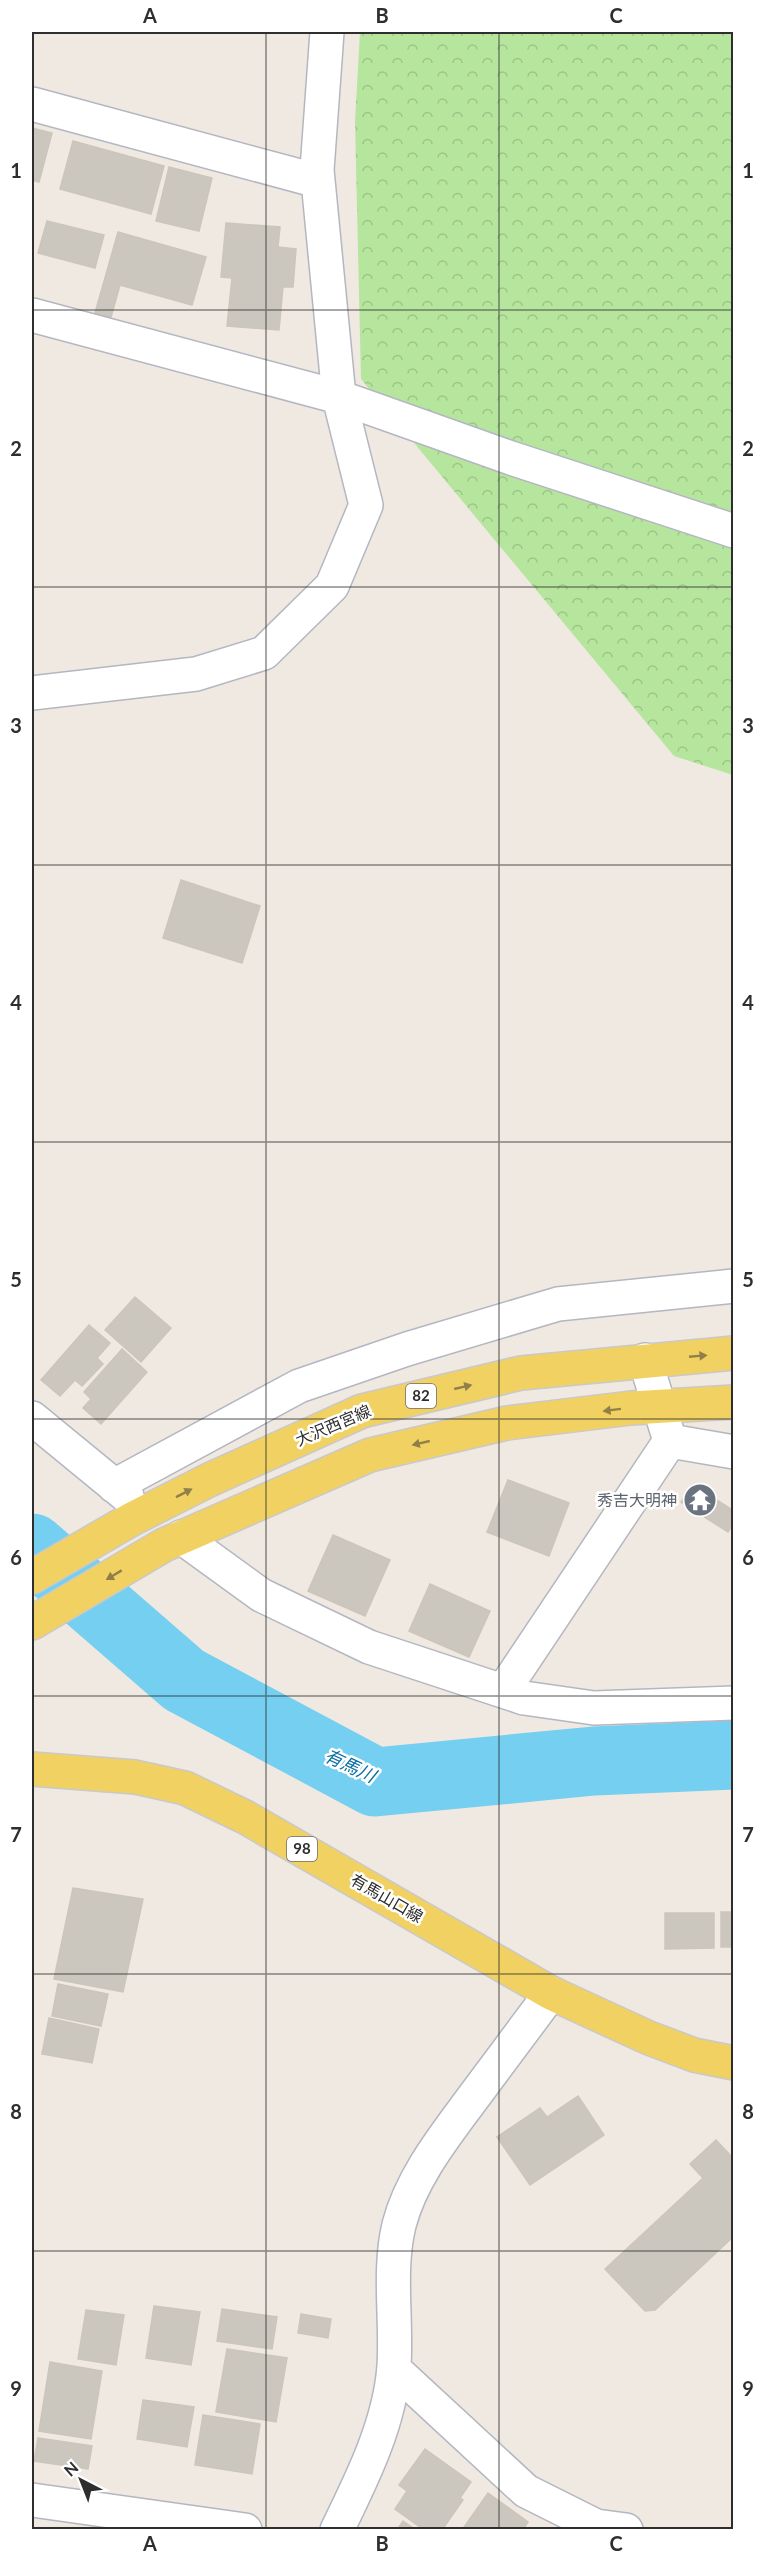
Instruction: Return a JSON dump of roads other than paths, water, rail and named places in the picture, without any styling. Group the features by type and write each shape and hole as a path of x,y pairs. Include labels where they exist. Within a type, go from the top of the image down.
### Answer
{"main road":[{"name":"大沢西宮線","path":"32,1577 124,1500 209,1480 362,1410 521,1373 734,1353"},
{"path":"32,1623 172,1541 370,1455 507,1423 660,1406 734,1402"},
{"name":"有馬山口線","path":"32,1769 135,1778 185,1788 245,1817 551,1993 649,2038 694,2055 734,2063"}],"street":[{"path":"36,684 196,674 264,653 332,586 366,505 339,397 318,181 327,32"},
{"path":"32,104 318,181"},
{"path":"32,315 339,397 511,458 734,531"},
{"path":"32,1418 124,1500 299,1386 407,1348 558,1304 734,1286"},
{"path":"503,1691 670,1441 645,1360"},
{"path":"670,1441 734,1452"},
{"path":"172,1541 272,1600 369,1647 524,1698 594,1708 734,1703"},
{"path":"338,2529 358,2487 383,2420 394,2369 395,2264 399,2226 411,2193 438,2146 551,1993"},
{"path":"394,2369 526,2491 606,2528"},
{"path":"32,2500 81,2519 245,2529"}],"waterway":[{"name":"有馬川","path":"32,1548 184,1680 375,1782 594,1761 734,1755"}],"place":[{"name":"秀吉大明神","path":"700,1500"}]}
